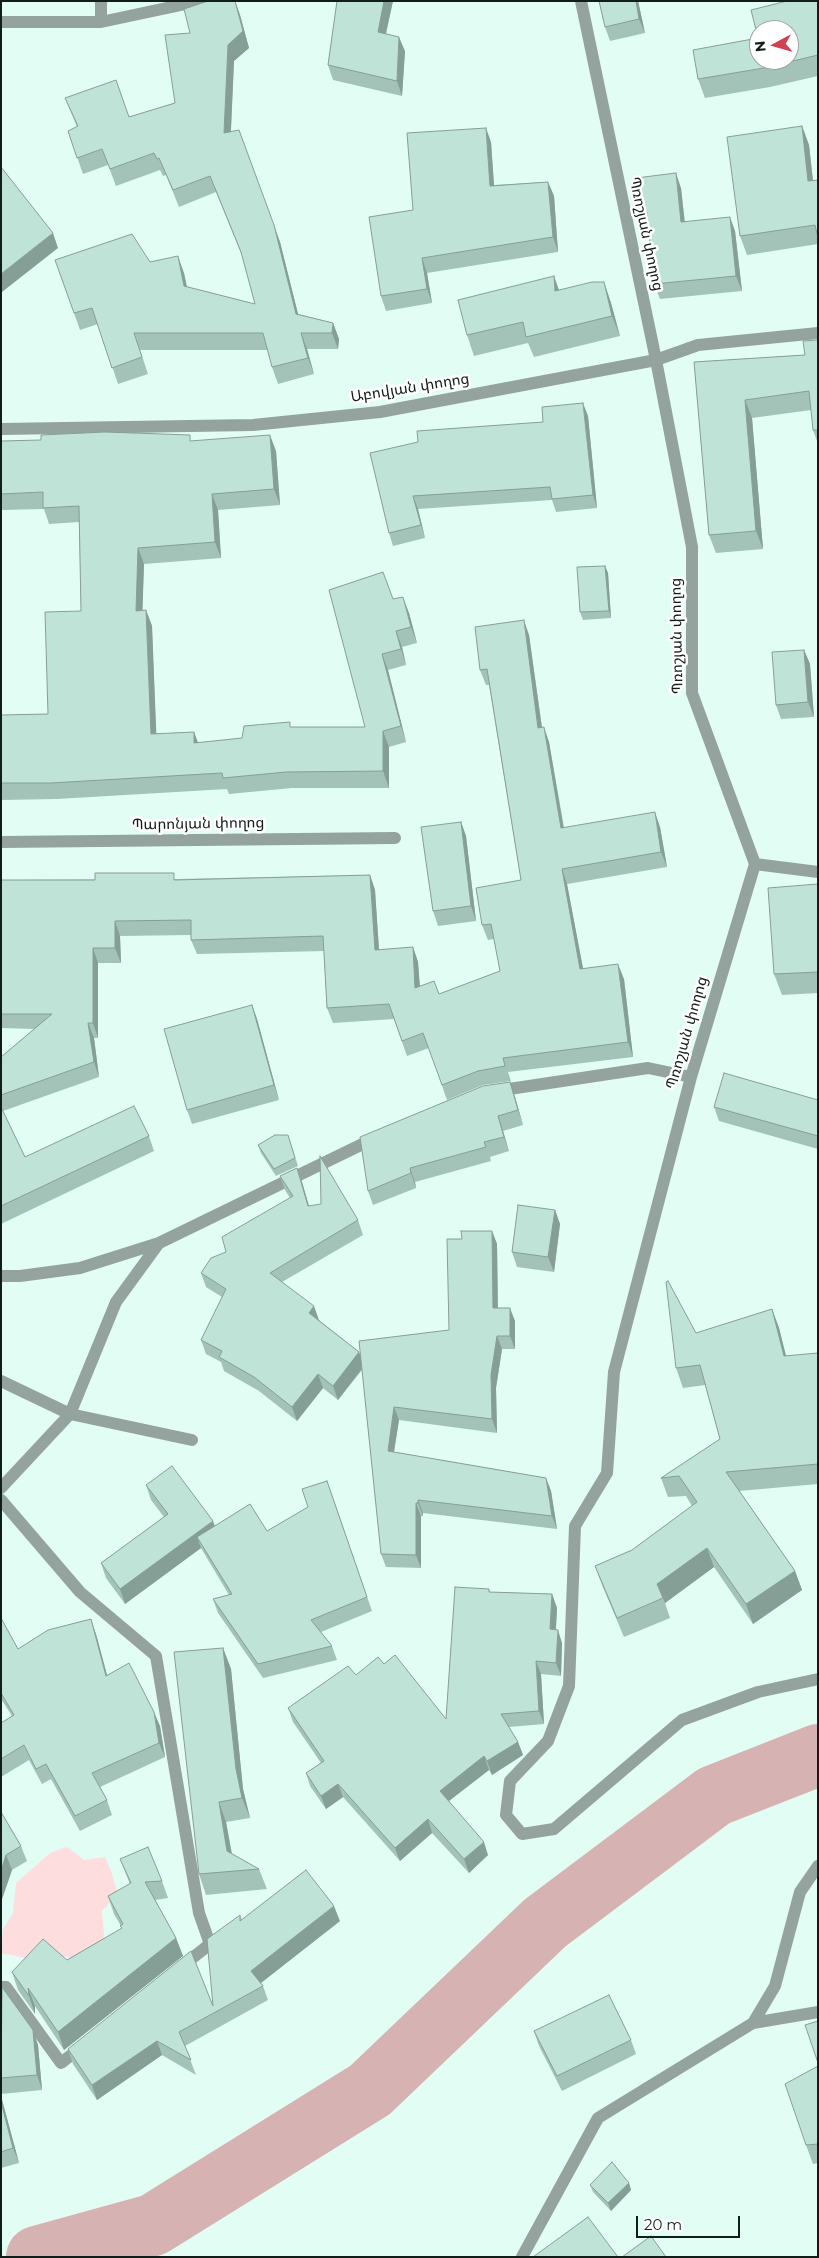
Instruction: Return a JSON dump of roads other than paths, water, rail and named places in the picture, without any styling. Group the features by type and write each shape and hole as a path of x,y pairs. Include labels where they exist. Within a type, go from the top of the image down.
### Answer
{"street":[{"path":"101,1 101,22"},
{"path":"1,22 101,22 200,1"},
{"name":"Պռոշյան փողոց","path":"581,1 656,360 692,547 692,693 755,864 691,1077 614,1372 606,1473 575,1526 569,1686 548,1741 510,1781 506,1815 522,1834 554,1830 682,1720 758,1692 818,1679"},
{"name":"Աբովյան փողոց","path":"1,429 253,425 380,412 656,360 698,345 818,333"},
{"name":"Պարոնյան փողոց","path":"1,842 395,838"},
{"path":"755,864 818,872"},
{"path":"486,1093 648,1068 691,1077"},
{"path":"1,1276 20,1276 80,1268 160,1243 352,1148 388,1133"},
{"path":"1,1488 70,1414 116,1302 160,1243"},
{"path":"1,1381 70,1414 192,1440"},
{"path":"1,1500 80,1592 156,1656 199,1913 210,1944 173,1974"},
{"path":"753,2023 775,1986 800,1892 818,1866"},
{"path":"1,1987 6,1987 61,2064 91,2040"},
{"path":"522,2257 598,2118 753,2023 818,2012"}],"waterway":[{"path":"37,2257 153,2225 370,2090 545,1923 714,1796 818,1755"}]}
